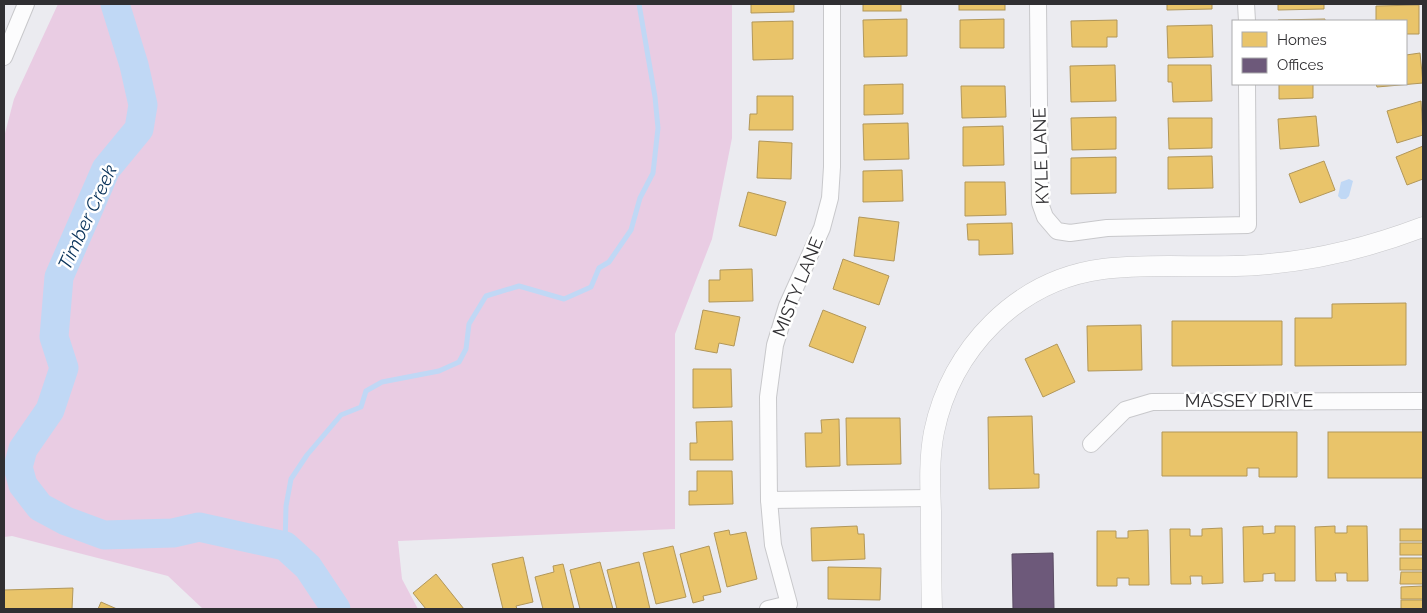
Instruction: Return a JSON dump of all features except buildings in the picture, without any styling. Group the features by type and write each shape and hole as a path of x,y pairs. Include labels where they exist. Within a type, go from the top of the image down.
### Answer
{"street":[{"path":"4,57 26,4"},
{"name":"MISTY LANE","path":"768,609 789,604 772,538 769,500 768,397 775,345 787,306 822,228 830,198 832,167 832,4"},
{"name":"KYLE LANE","path":"1038,4 1040,202 1042,212 1054,229 1063,233 1107,228 1248,225 1247,85"},
{"path":"1246,4 1246,20"},
{"path":"932,609 931,498 934,434 938,414 951,380 970,348 982,333 1009,309 1039,290 1070,277 1101,269 1268,264 1319,258 1375,245 1423,227"},
{"name":"MASSEY DRIVE","path":"1091,444 1125,410 1152,402 1423,401"},
{"path":"769,500 931,498"}],"shaded area":[{"path":"58,4 732,4 732,138 712,239 675,334 675,529 398,541 402,579 418,609 203,609 168,576 12,536 4,537 4,137 14,99"}],"water":[{"path":"1349,179 1353,181 1349,196 1346,199 1341,199 1338,196 1341,182"}],"waterway":[{"name":"Timber Creek","path":"115,4 134,65 143,105 139,129 106,169 59,277 54,337 64,368 50,410 23,449 18,467 23,485 40,507 66,521 104,535 173,533 199,527 285,546 308,567 336,609"},
{"path":"285,546 286,506 291,479 307,455 341,415 361,407 366,391 382,382 439,371 459,362 466,349 469,324 486,296 519,286 564,299 591,287 599,268 609,262 631,230 640,198 653,173 658,128 655,97 639,4"}]}
